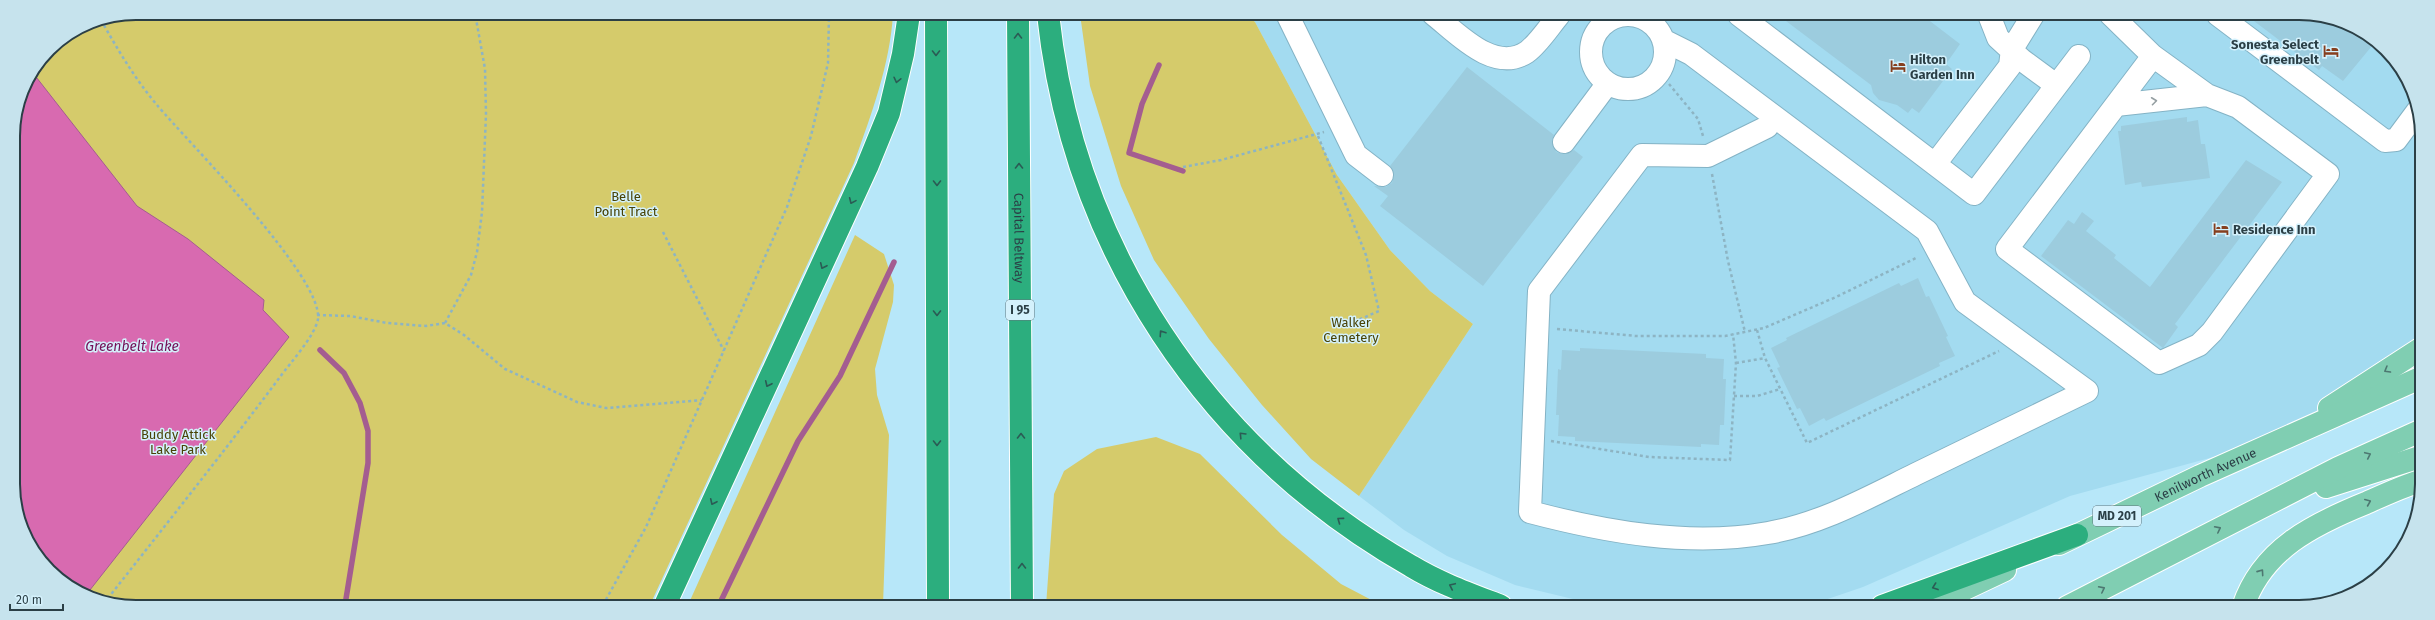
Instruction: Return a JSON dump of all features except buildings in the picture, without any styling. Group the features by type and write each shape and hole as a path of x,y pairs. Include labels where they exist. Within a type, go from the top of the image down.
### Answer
{"highway":[{"path":"667,600 867,167 889,113 903,54 908,20"},
{"path":"936,20 938,600"},
{"name":"Capital Beltway","path":"1018,20 1022,600"},
{"path":"1049,20 1052,59 1071,136 1089,193 1118,261 1145,309 1187,370 1228,421 1254,448 1311,499 1359,534 1412,567 1457,589 1485,600"},
{"path":"1898,600 2077,535"}],"main road":[{"path":"2287,437 2362,385 2415,352"},
{"name":"Kenilworth Avenue","path":"1942,600 2200,476 2415,380"},
{"path":"2079,600 2338,468 2415,433"},
{"path":"2245,515 2415,459"},
{"path":"2246,600 2259,573 2283,546 2337,515 2415,483"}],"street":[{"path":"1291,20 1356,155 1382,175"},
{"path":"1441,20 1480,50 1492,56 1505,58 1519,56 1527,52 1555,20"},
{"path":"1612,20 1599,29 1593,39 1592,60 1596,70 1608,83 1620,88 1631,89 1641,87 1651,81 1660,72 1665,58 1663,40 1652,20"},
{"path":"1746,20 1974,194 2079,56"},
{"path":"1991,20 1998,38 2012,49 2022,60 2056,85"},
{"path":"1935,164 2010,66 2012,49 2030,20"},
{"path":"2116,20 2153,56 2207,95 2238,107 2328,174 2212,332 2199,345 2159,363 2007,249 2153,56"},
{"path":"2225,20 2385,141 2396,140 2413,116"},
{"path":"1663,40 1691,54 1927,232 1964,302 2087,391 1861,501 1816,520 1769,533 1734,537 1626,534 1578,525 1530,512 1539,291 1642,155 1708,156 1767,127 1774,117"},
{"path":"1564,142 1608,83"},
{"path":"2116,105 2207,95"}],"path":[{"path":"445,324 471,275 477,252 482,212 486,114 485,69 476,20"},
{"path":"607,600 646,527 725,352 787,207 811,136 828,63 829,20"},
{"path":"104,25 125,61 156,104 279,243 300,272 311,295 317,315 313,332 109,597"},
{"path":"1669,84 1698,119 1708,156 1728,261 1745,332"},
{"path":"1183,166 1221,160 1318,136 1366,255 1379,310 1349,324"},
{"path":"663,232 725,352"},
{"path":"1555,329 1636,336 1733,334 1757,330 1836,297 1918,257"},
{"path":"317,315 350,316 387,323 426,326 445,324 464,335 505,369 578,402 606,408 703,400"},
{"path":"1757,330 1765,358 1807,443 2004,349 2012,337"},
{"path":"1543,440 1649,457 1730,460 1736,362 1733,334"},
{"path":"1736,362 1765,358"},
{"path":"1734,396 1757,396 1780,389"}],"shaded area":[{"path":"1252,20 2307,20 2322,22 2336,26 2357,36 2370,44 2381,54 2391,65 2403,85 2413,113 2415,128 2415,352 2287,437 2070,496 1863,587 1825,600 1577,600 1515,585 1447,556 1404,530 1359,496 1473,324 1430,291 1390,250 1337,175 1255,22"}],"green space":[{"path":"128,20 892,20 888,52 879,90 854,163 652,600 136,600 113,598 99,594 85,588 65,576 44,555 36,542 26,521 20,492 22,116 29,92 40,72 54,54 60,49 78,36 99,26 113,22"},
{"name":"Walker Cemetery","path":"1081,20 1252,20 1255,22 1337,175 1390,250 1430,291 1473,324 1359,496 1311,459 1262,405 1209,339 1154,260 1121,186 1090,86"},
{"path":"855,235 884,254 894,285 893,302 875,369 877,395 889,435 883,600 690,600"},
{"path":"1156,437 1200,454 1282,535 1341,584 1372,600 1046,600 1054,494 1064,471 1097,449"}],"water":[{"name":"Greenbelt Lake","path":"36,77 137,206 188,239 264,300 263,310 289,337 90,590 65,576 54,566 44,555 29,528 22,507 20,492 20,128 24,106"}],"waterway":[{"path":"1159,65 1142,104 1129,153 1183,171"},
{"path":"721,600 798,441 840,376 894,262"},
{"path":"320,350 344,373 360,403 368,431 368,463 346,600"}],"place":[{"name":"Sonesta Select Greenbelt","path":"2331,51"},
{"name":"Hilton Garden Inn","path":"1898,66"},
{"name":"Residence Inn","path":"2221,229"}],"park label":[{"name":"Belle Point Tract","path":"626,204"},
{"name":"Buddy Attick Lake Park","path":"178,442"}]}
